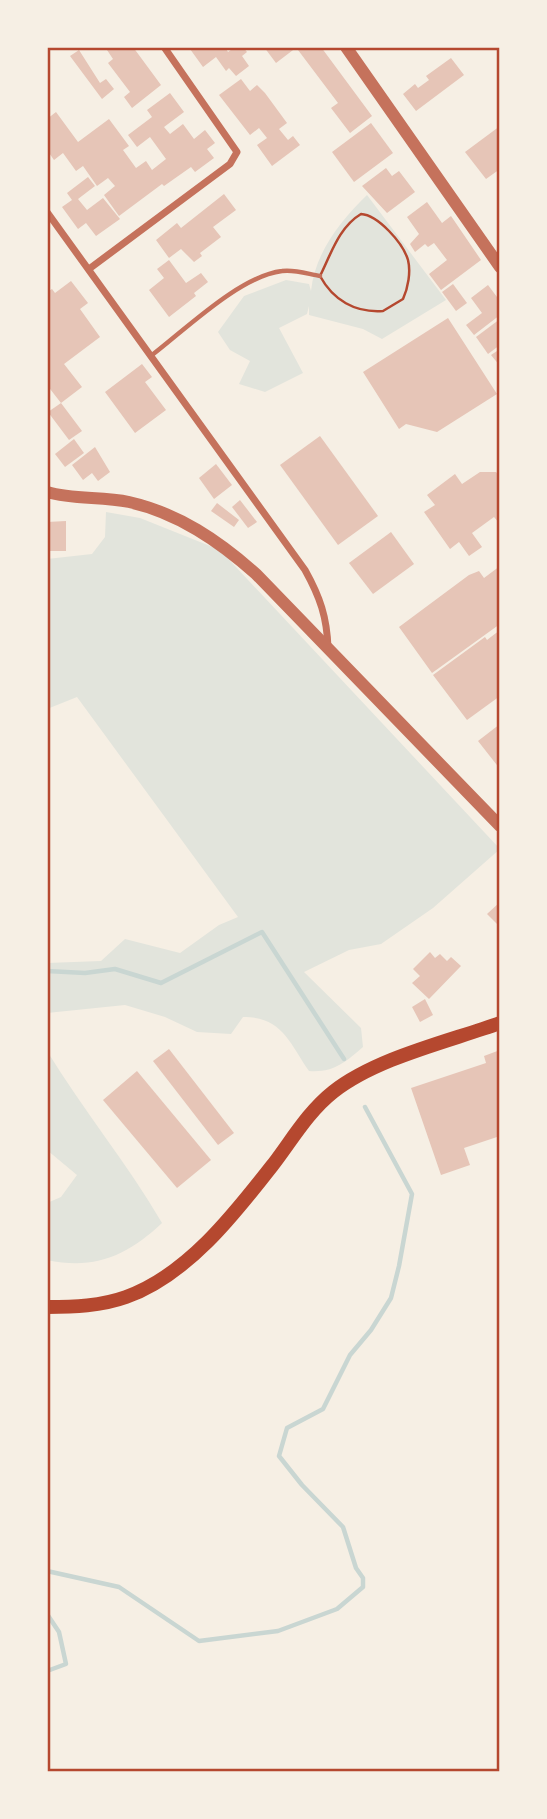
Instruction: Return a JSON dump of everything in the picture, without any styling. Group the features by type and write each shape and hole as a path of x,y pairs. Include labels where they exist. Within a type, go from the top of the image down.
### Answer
{"main road":[{"path":"47,1307 110,1302 147,1288 165,1277 197,1251 230,1215 316,1108 333,1092 359,1074 500,1023"}],"street":[{"path":"89,270 230,164 237,152 164,47"},
{"path":"346,47 500,267"},
{"path":"47,212 152,355 233,474 305,570 324,608 327,648"},
{"path":"47,492 130,502 170,516 216,540 257,574 500,826"}],"lane":[{"path":"152,355 239,289 263,275 284,270 320,276"}],"path":[{"path":"361,214 371,215 382,223 407,258 408,279 403,299 383,311 356,307 334,298 320,276 341,233 351,220 361,214"}],"shaded area":[{"path":"367,195 446,300 382,339 363,329 309,315 309,306 307,314 279,328 303,373 265,392 239,384 250,361 230,350 218,332 244,296 286,280 309,284 311,291 313,277 330,238"},
{"path":"106,512 140,518 220,550 500,849 433,908 381,944 349,950 304,972 361,1028 363,1047 345,1062 332,1068 309,1071 290,1041 276,1026 256,1018 243,1017 231,1034 197,1032 165,1017 125,1005 47,1013 47,963 101,961 125,939 180,953 219,925 238,917 77,697 47,709 47,559 92,554 105,537"},
{"path":"47,1051 162,1223 136,1244 109,1258 80,1263 47,1260 47,1203 61,1197 77,1175 47,1150"}],"building":[{"path":"105,47 133,47 161,85 132,108 124,97 130,92 108,63 113,59"},
{"path":"225,47 228,52 235,47 243,47 247,52 242,56 249,66 236,76 229,68 226,71 216,57 203,67 190,49"},
{"path":"264,47 297,47 276,63"},
{"path":"303,47 321,47 372,116 350,133 331,108 338,103 298,50"},
{"path":"79,50 100,83 106,79 114,89 102,99 70,56"},
{"path":"451,58 464,75 416,111 403,94 415,84 418,88 429,80 426,76"},
{"path":"241,79 250,91 257,85 265,93 287,123 279,129 288,140 293,136 300,145 272,166 257,145 267,138 259,128 250,135 219,95"},
{"path":"170,93 184,112 164,127 170,134 183,124 194,139 205,130 215,143 207,149 214,158 195,172 191,167 164,186 162,184 119,216 104,195 115,186 108,178 97,186 83,166 76,171 63,153 54,160 47,150 47,119 56,112 78,142 109,119 129,146 123,150 136,168 146,161 152,170 166,159 150,137 137,147 128,135 152,117 147,110"},
{"path":"371,123 393,153 354,182 332,152"},
{"path":"500,126 500,169 486,179 465,152"},
{"path":"386,168 392,176 399,171 415,192 387,213 362,186"},
{"path":"88,177 95,186 78,199 87,210 103,198 120,219 96,236 86,223 78,229 62,207 72,200 67,193"},
{"path":"224,194 236,210 213,227 221,237 200,253 202,256 194,262 181,249 169,258 156,240 177,223 181,228"},
{"path":"427,202 442,223 451,216 481,260 441,290 429,274 447,260 434,243 428,247 425,244 415,252 410,244 419,234 407,217"},
{"path":"169,260 186,283 201,273 208,282 194,293 196,296 169,317 149,290 164,278 157,269"},
{"path":"71,281 88,303 80,309 100,337 64,364 82,387 61,403 47,385 47,292 52,289 55,293"},
{"path":"453,284 467,303 456,311 442,292"},
{"path":"488,285 500,301 500,315 474,335 466,325 482,313 471,298"},
{"path":"448,318 497,394 437,432 406,424 399,429 363,372"},
{"path":"500,319 500,345 488,354 476,337"},
{"path":"500,349 500,366 491,355"},
{"path":"142,364 152,377 145,382 166,410 135,433 105,392"},
{"path":"61,403 82,431 69,440 48,412"},
{"path":"320,436 378,516 338,545 280,465"},
{"path":"74,439 84,453 65,467 55,454"},
{"path":"95,447 110,472 98,481 92,473 83,480 72,465"},
{"path":"216,464 232,485 214,499 199,478"},
{"path":"480,472 496,472 500,476 500,524 494,517 472,533 482,547 469,556 459,542 450,549 424,512 435,505 427,495 455,474 462,484"},
{"path":"240,500 257,522 248,528 232,507"},
{"path":"217,503 239,520 234,527 211,511"},
{"path":"66,521 66,551 47,551 47,522"},
{"path":"391,532 414,564 373,594 349,563"},
{"path":"500,566 500,624 432,673 399,627 469,575 479,571 484,578"},
{"path":"500,630 500,696 467,720 433,675 485,637 487,640"},
{"path":"500,724 500,769 478,741"},
{"path":"500,902 500,927 487,914"},
{"path":"430,952 435,958 440,954 447,961 451,957 461,966 429,999 412,983 420,976 413,969"},
{"path":"425,999 433,1015 420,1022 412,1007"},
{"path":"169,1049 234,1133 218,1145 153,1061"},
{"path":"500,1050 500,1136 464,1148 470,1165 441,1175 411,1088 486,1063 484,1056"},
{"path":"137,1071 211,1160 177,1188 103,1100"}],"waterway":[{"path":"47,971 85,973 115,969 161,983 262,932 344,1059"},
{"path":"47,1571 119,1587 199,1641 278,1631 337,1609 363,1587 363,1578 356,1568 343,1527 302,1485 279,1456 287,1428 323,1409 350,1355 371,1330 391,1298 399,1266 412,1194 365,1107"},
{"path":"47,1614 59,1632 66,1664 47,1671"}]}
